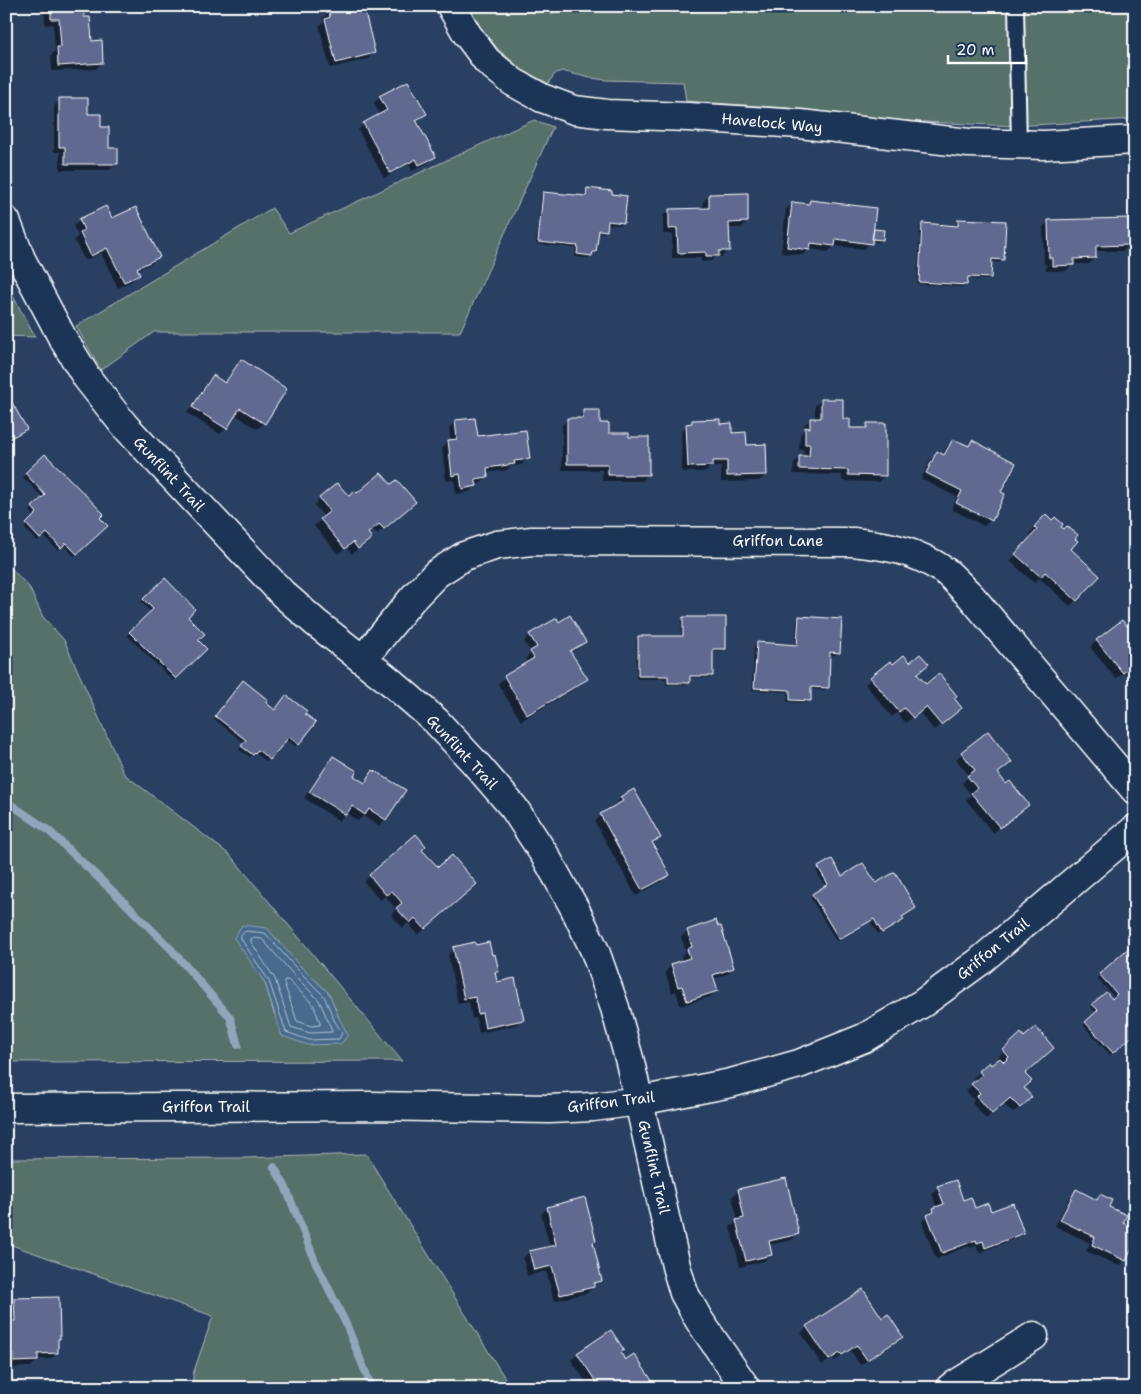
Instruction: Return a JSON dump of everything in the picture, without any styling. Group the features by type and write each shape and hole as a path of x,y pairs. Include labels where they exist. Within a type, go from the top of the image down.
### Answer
{"street":[{"name":"Havelock Way","path":"451,6 466,34 488,61 513,82 542,98 574,110 607,114 800,124 969,143 1019,144 1135,140"},
{"name":"Gunflint Trail","path":"6,221 22,259 62,337 87,378 124,425 283,594 436,721 514,808 546,857 575,909 595,952 615,1008 630,1062 676,1266 684,1293 699,1320 746,1388"},
{"name":"Griffon Lane","path":"363,659 412,599 436,574 464,556 497,544 532,541 853,542 886,545 917,555 946,572 970,595 1135,790"},
{"name":"Griffon Trail","path":"6,1108 370,1106 549,1109 593,1107 639,1101 731,1083 798,1064 864,1038 923,1003 979,962 1135,830"},
{"path":"950,1388 1034,1336"}],"lane":[{"path":"1016,6 1019,144"}],"green space":[{"path":"469,6 540,6 551,14 568,6 1135,6 1135,119 1014,126 906,121 789,108 686,101 683,82 607,80 562,71 556,73 548,83 522,70 499,50 479,26"},
{"path":"534,120 553,127 460,332 154,332 101,370 76,326 272,208 289,233"},
{"path":"6,283 35,337 6,336"},
{"path":"6,563 29,587 43,617 64,640 124,774 230,855 402,1061 6,1062","holes":["252,963 300,966 329,993 339,1018 274,1014 265,983"]},
{"path":"366,1154 511,1388 193,1388 193,1374 213,1316 6,1243 6,1159 245,1158"}],"water":[{"path":"242,925 267,928 300,966 329,993 348,1035 341,1044 308,1045 282,1036 265,983 234,938"}],"building":[{"path":"51,6 84,6 84,17 90,17 92,41 102,40 103,63 58,66 57,47 61,47 59,19 51,19"},
{"path":"340,6 372,6 373,9 365,12 375,53 336,63 325,19 330,17 329,11 340,8"},
{"path":"408,81 427,114 416,120 436,157 419,165 416,159 390,173 363,123 387,110 379,96"},
{"path":"59,98 88,98 88,114 101,114 101,127 109,127 109,148 118,148 118,164 65,164 65,147 59,147"},
{"path":"587,188 612,191 612,194 627,196 624,223 608,221 607,231 599,230 596,252 593,252 592,256 577,254 578,246 538,242 543,192 586,196"},
{"path":"748,193 748,222 729,223 730,251 719,251 719,256 706,256 706,252 678,253 677,228 669,229 669,209 709,208 709,194"},
{"path":"810,200 876,208 872,244 836,239 835,246 811,243 810,250 787,247 792,202 809,204"},
{"path":"106,206 112,218 136,207 160,257 137,268 140,275 124,282 107,248 91,256 80,233 84,230 79,219"},
{"path":"1130,218 1130,245 1096,246 1096,258 1074,259 1074,265 1052,266 1052,258 1049,258 1048,220"},
{"path":"958,219 1006,221 1004,260 992,259 991,278 968,277 967,285 919,282 922,223 958,226"},
{"path":"874,229 884,230 883,240 872,239"},
{"path":"241,359 287,389 265,424 240,408 227,429 192,407 213,375 225,383"},
{"path":"6,392 27,429 6,441"},
{"path":"821,399 843,399 843,419 850,419 850,428 867,428 867,423 886,423 886,476 848,475 848,470 799,469 799,456 809,456 810,444 805,444 805,427 810,428 810,418 821,418"},
{"path":"583,410 600,410 600,423 609,423 609,433 629,433 629,437 649,437 649,475 608,475 608,464 567,464 567,418 583,418"},
{"path":"475,418 478,436 526,430 530,459 514,461 515,464 487,468 488,477 475,479 477,486 462,489 460,474 452,476 448,440 457,439 455,420"},
{"path":"720,419 720,424 732,423 732,433 746,432 747,445 766,444 767,475 727,476 727,461 713,461 713,466 688,467 686,424 692,423 692,420"},
{"path":"953,439 969,446 972,440 1016,463 1001,492 1005,494 992,521 956,503 962,491 926,473 937,451 944,455"},
{"path":"45,454 104,514 100,518 108,526 77,554 66,543 61,548 47,533 40,539 26,524 37,513 32,507 45,495 25,473"},
{"path":"381,473 391,484 397,480 416,502 384,529 379,524 368,533 372,538 358,549 353,542 345,549 320,519 330,511 319,498 337,483 349,496 355,491 357,493"},
{"path":"1046,514 1052,520 1055,517 1063,524 1061,527 1064,529 1067,526 1078,535 1075,539 1078,541 1071,549 1100,576 1077,601 1045,572 1041,577 1015,554 1037,530 1034,527"},
{"path":"165,578 195,609 188,617 205,634 198,640 207,649 176,679 129,632 153,609 143,599"},
{"path":"570,615 586,642 570,651 588,679 527,715 504,676 534,658 530,651 537,647 529,634 557,618 559,622"},
{"path":"799,616 842,619 840,653 830,652 829,688 811,687 811,701 790,700 790,690 754,688 757,642 797,645"},
{"path":"683,617 726,617 726,649 713,649 713,676 690,676 690,683 668,683 668,676 638,676 638,636 683,636"},
{"path":"1122,620 1127,626 1135,620 1135,672 1130,667 1123,673 1096,640"},
{"path":"920,654 929,664 917,674 926,684 939,673 957,696 954,698 962,708 941,725 926,707 913,718 904,708 899,712 870,677 890,661 893,664 904,655 910,662"},
{"path":"243,680 268,700 266,703 275,710 286,695 307,711 305,714 316,722 299,745 289,737 270,760 258,750 253,755 241,746 246,740 215,716"},
{"path":"988,731 1012,762 998,773 1006,784 1010,781 1029,805 1000,828 971,793 977,788 967,776 975,770 961,752"},
{"path":"333,756 357,771 354,776 365,783 373,770 406,790 386,820 369,809 365,815 352,806 346,815 309,792"},
{"path":"634,789 661,838 652,842 670,875 642,890 600,814 623,801 620,797"},
{"path":"416,834 426,846 422,850 438,867 452,855 477,884 425,929 415,918 410,923 396,908 402,903 392,891 386,895 369,875"},
{"path":"832,859 842,876 863,863 876,883 895,872 916,908 902,917 904,920 882,933 874,919 839,939 812,894 828,884 818,867"},
{"path":"716,920 718,926 721,926 734,968 713,975 718,991 687,1001 682,986 678,987 671,964 690,958 687,949 692,947 687,930"},
{"path":"475,942 476,945 489,942 492,955 495,954 499,972 495,972 497,982 515,978 524,1020 485,1028 482,1013 478,1014 475,997 464,999 453,947"},
{"path":"1132,945 1135,948 1135,1034 1113,1053 1085,1022 1098,1010 1092,1004 1106,992 1112,999 1117,994 1099,974"},
{"path":"1036,1027 1054,1048 1025,1074 1032,1081 1024,1088 1032,1097 1020,1108 1010,1098 992,1114 977,1096 980,1093 971,1084 982,1075 979,1071 989,1062 991,1065 1000,1058 1004,1062 1009,1057 1003,1050 1021,1033 1024,1037"},
{"path":"786,1178 799,1234 769,1241 772,1255 746,1261 736,1220 744,1218 738,1189"},
{"path":"956,1180 963,1200 971,1197 975,1208 988,1203 991,1211 1013,1203 1024,1233 985,1248 983,1241 977,1243 976,1240 942,1253 927,1215 934,1212 933,1208 944,1204 937,1186"},
{"path":"1076,1189 1097,1200 1100,1194 1112,1200 1109,1207 1127,1215 1123,1223 1135,1229 1135,1243 1126,1261 1092,1245 1095,1237 1060,1220"},
{"path":"585,1197 596,1241 593,1242 602,1281 594,1283 594,1287 560,1295 552,1266 534,1270 529,1251 556,1245 547,1207"},
{"path":"863,1289 882,1318 888,1314 903,1337 867,1360 857,1345 842,1355 840,1353 829,1360 806,1326"},
{"path":"59,1297 60,1339 58,1339 58,1353 38,1354 38,1361 13,1362 13,1354 9,1354 8,1321 15,1321 14,1298"},
{"path":"611,1330 624,1350 621,1353 625,1360 634,1354 657,1388 600,1388 577,1353"}],"waterway":[{"path":"6,801 48,830 171,949 230,1017 238,1045"},
{"path":"274,1167 285,1186 315,1261 346,1324 372,1388"}]}
